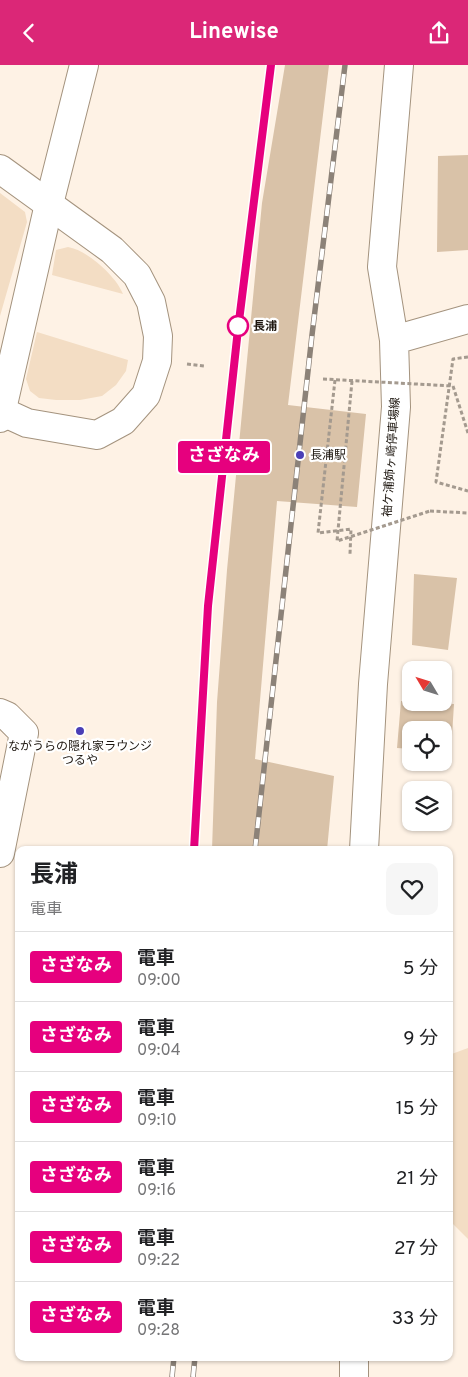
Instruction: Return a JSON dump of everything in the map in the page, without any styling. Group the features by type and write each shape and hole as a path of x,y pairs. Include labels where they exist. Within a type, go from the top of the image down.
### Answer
{"street":[{"path":"0,169 49,204 112,250 138,275 151,302 158,336 157,361 146,395 124,421 97,435 27,423 1,413 49,204 84,65"},
{"name":"袖ケ浦姉ヶ崎停車場線","path":"364,846 373,684 396,407 394,340 382,267 399,65"},
{"path":"394,340 468,319"},
{"path":"0,713 7,716 24,733 0,853"},
{"path":"354,1361 354,1377"}],"path":[{"path":"468,357 453,359 436,482 468,491"},
{"path":"322,379 453,386 468,433"},
{"path":"318,533 335,380"},
{"path":"352,381 337,541 430,511 468,513"}],"shaded area":[{"path":"0,193 25,212 27,222 0,316"},
{"path":"68,247 76,249 92,258 108,272 123,294 52,275 56,250"},
{"path":"37,332 128,360 126,371 116,385 102,396 80,400 39,398 30,391 26,379"},
{"path":"468,1048 468,1239 453,1224 453,1054"}],"building":[{"name":"長浦駅","path":"285,65 329,65 288,405 366,414 357,507 277,501 255,759 334,776 327,846 212,846 217,702 227,570 262,203"},
{"path":"468,155 468,250 437,252 438,156"},
{"path":"414,574 457,578 448,650 412,645"},
{"path":"401,701 402,711 452,711 452,704 454,704 452,736 452,721 402,721 402,748 397,748"}],"railway":[{"path":"194,846 208,606 238,330 271,65"},
{"path":"255,846 312,335 345,65"},
{"path":"172,1377 174,1361"},
{"path":"193,1377 195,1361"}],"train":[{"name":"さざなみ","path":"194,846 208,606 238,329 271,65"}],"place":[{"name":"長浦","path":"238,326"},
{"name":"長浦駅","path":"300,455"},
{"name":"ながうらの隠れ家ラウンジ つるや","path":"80,731"}]}
